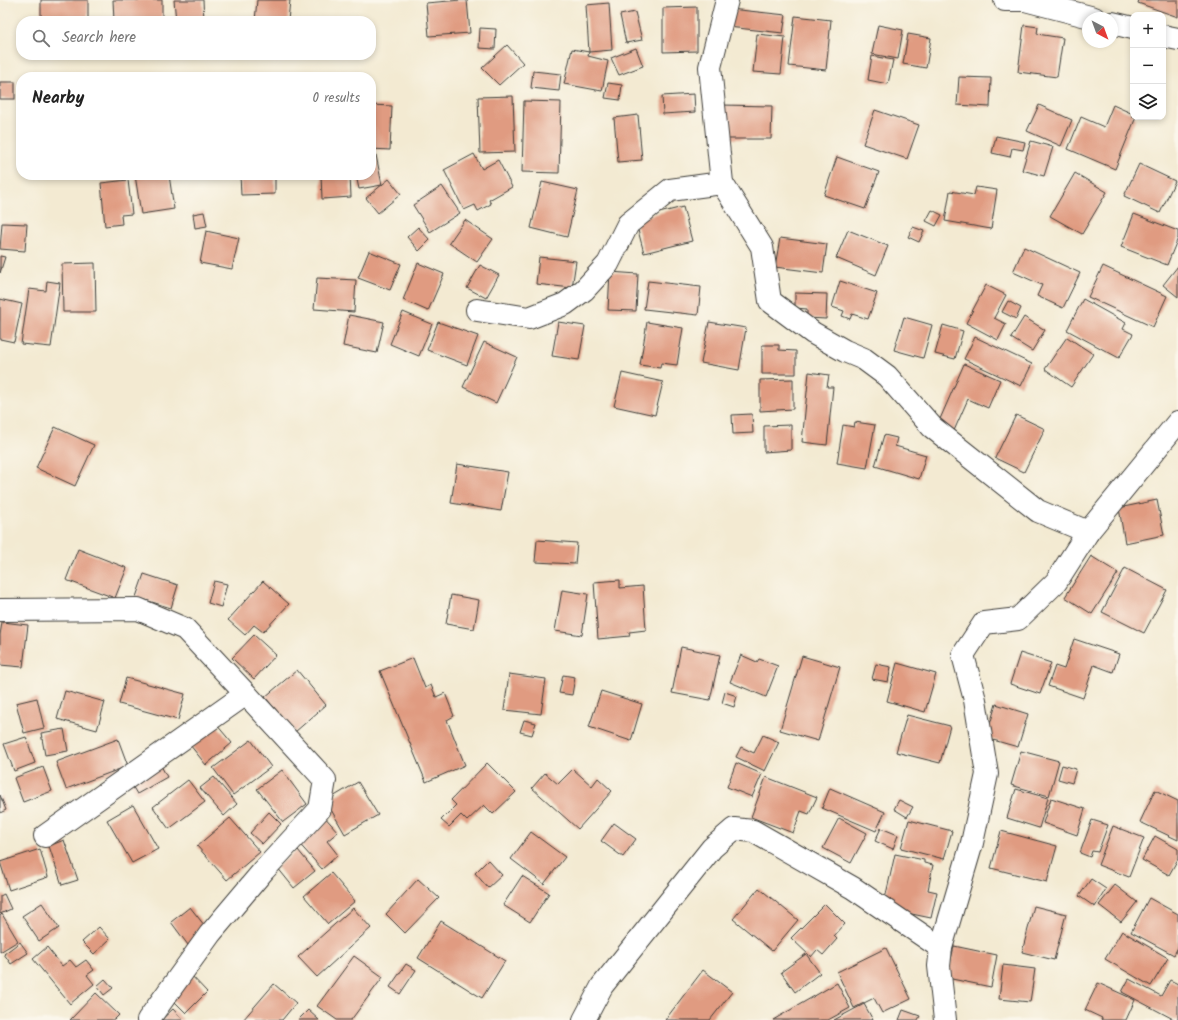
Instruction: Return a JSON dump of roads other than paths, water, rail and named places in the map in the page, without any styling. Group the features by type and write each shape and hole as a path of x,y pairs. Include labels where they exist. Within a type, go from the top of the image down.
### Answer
{"street":[{"path":"727,0 710,67 722,183 762,247 770,301 813,333 845,351 864,359 887,376 932,426 1038,511 1088,532"},
{"path":"1004,0 1025,0 1082,15"},
{"path":"1118,24 1130,27"},
{"path":"1166,37 1178,39"},
{"path":"477,310 529,318 565,304 584,290 608,264 628,224 670,190 722,183"},
{"path":"945,1020 940,966 941,948 972,843 987,774 975,700 963,655 984,623 1018,619 1056,582 1088,532 1178,422"},
{"path":"0,610 138,609 185,629 325,780 320,809 264,870 210,934 148,1020"},
{"path":"45,836 246,694"},
{"path":"584,1020 602,986 712,848 734,829 753,831 853,888 941,948"}]}
